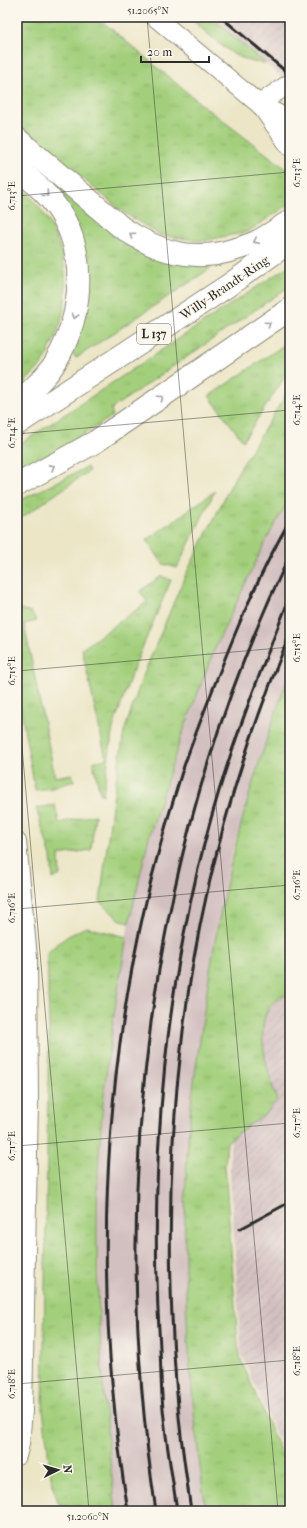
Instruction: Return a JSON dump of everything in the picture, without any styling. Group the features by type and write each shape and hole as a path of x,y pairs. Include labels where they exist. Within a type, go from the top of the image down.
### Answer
{"main road":[{"path":"17,139 121,227 139,239 158,248 181,254 202,255 227,252 255,242 290,221"},
{"path":"17,168 36,184 53,202 64,220 78,265 79,289 76,312 70,332 56,363 40,383 21,400 17,407"},
{"name":"Willy-Brandt-Ring","path":"17,424 226,287 290,242"},
{"path":"17,485 95,442 290,309"}],"street":[{"path":"155,17 259,104 290,120"},
{"path":"259,104 290,83"},
{"path":"259,104 290,147"},
{"path":"17,842 28,958 29,1101 23,1411 20,1444 17,1456"}],"shaded area":[{"path":"210,17 290,17 290,84 265,63"},
{"path":"290,498 290,674 281,695 232,853 213,949 200,1040 186,1291 193,1401 206,1511 116,1511 101,1374 97,1203 102,1123 114,1008 129,923 149,838 181,737 215,648 266,540"},
{"path":"290,769 290,1467 241,1353 230,1173 231,1016"}],"green space":[{"path":"17,17 97,17 201,104 290,172 290,204 247,232 202,241 160,235 123,212 17,123"},
{"path":"189,17 210,17 265,63 243,59 233,54 214,40"},
{"path":"17,148 117,232 210,263 211,268 76,358 72,353 84,316 85,264 17,159"},
{"path":"17,184 33,200 46,218 56,237 63,258 66,279 65,301 60,323 47,356 40,367 17,390"},
{"path":"290,265 290,286 111,409 113,416 53,453 17,471 17,446"},
{"path":"290,341 290,369 243,441 209,396"},
{"path":"290,388 290,498 266,540 215,648 181,737 149,837 129,923 119,919 100,902 112,806 124,732 142,678 184,578 235,477"},
{"path":"87,467 89,471 17,521 17,502"},
{"path":"215,491 177,568 163,564 147,540"},
{"path":"161,576 171,580 132,672 113,728 103,795 100,793 93,762 106,759 82,649 147,602 140,591"},
{"path":"20,609 31,612 37,621 24,624 55,777 72,774 74,781 52,788 35,790 17,688 17,610"},
{"path":"290,674 290,998 285,995 274,1002 267,1011 263,1035 266,1064 277,1100 263,1116 240,1131 227,1142 225,1166 238,1345 241,1360 290,1474 290,1511 206,1511 194,1416 185,1272 186,1175 190,1112 215,941 235,847 252,785 275,714"},
{"path":"55,805 59,823 95,815 91,850 59,855 60,875 53,879 51,857 36,808"},
{"path":"86,927 127,937 116,1003 103,1103 97,1204 101,1358 107,1434 116,1511 79,1511 59,1504 52,1485 43,1409 49,1028 47,952 68,936"}],"railway":[{"path":"221,17 290,75"},
{"path":"128,1511 116,1419 108,1328 106,1236 110,1145 119,1054 133,964 153,874 187,757 243,614 265,567 290,520"},
{"path":"156,1511 142,1389 136,1267 139,1144 151,1022 172,902 202,783 241,668 290,555"},
{"path":"177,1511 162,1401 157,1278 159,1137 173,997 185,927 200,859 219,791 243,717 290,597"},
{"path":"191,1511 183,1453 175,1370 172,1323 170,1229 174,1134 182,1040 198,936 222,833 236,783 253,733 290,634"},
{"path":"240,1229 290,1202"}]}
